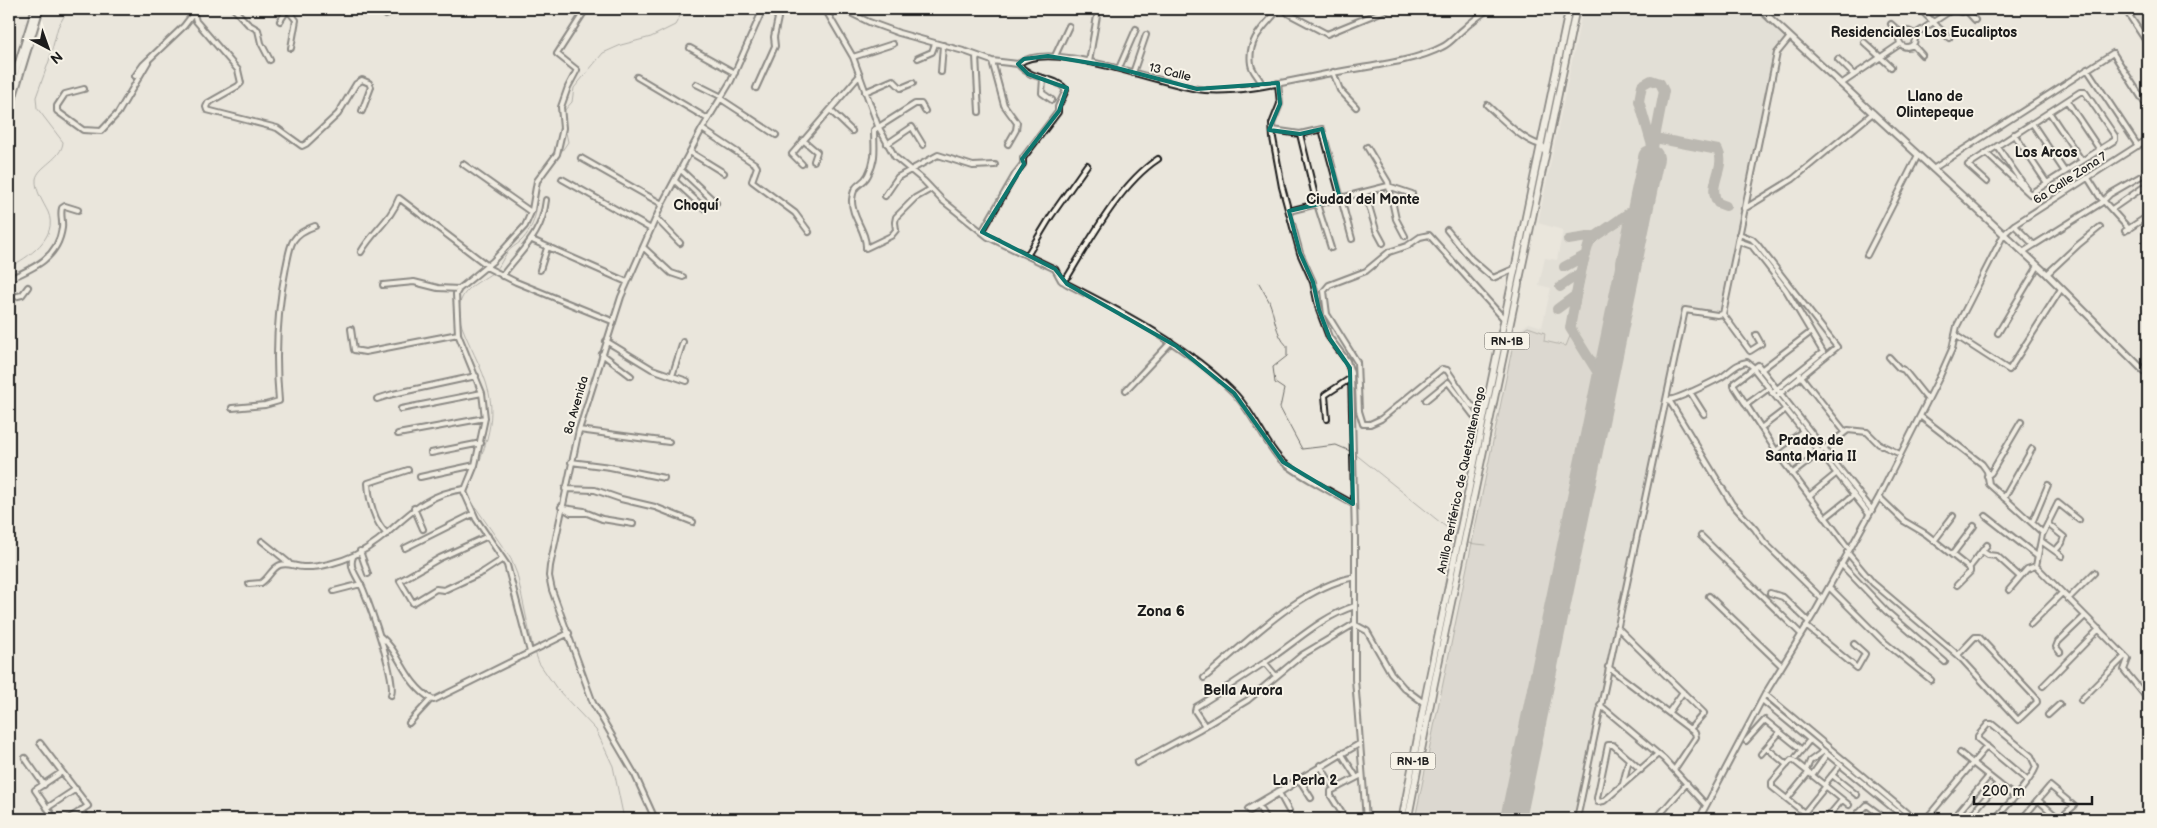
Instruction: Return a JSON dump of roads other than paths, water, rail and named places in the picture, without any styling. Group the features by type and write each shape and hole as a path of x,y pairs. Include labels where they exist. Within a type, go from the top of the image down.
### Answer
{"highway":[{"name":"Anillo Periférico de Quetzaltenango","path":"1408,819 1486,411 1569,9"},
{"name":"Anillo Periférico de Quetzaltenango","path":"1402,819 1424,703 1462,540 1576,9"},
{"path":"1541,145 1546,153"},
{"path":"1538,189 1541,145"},
{"path":"1422,747 1420,739 1426,707 1424,703"}],"main road":[{"path":"9,93 35,9"},
{"path":"9,111 40,9"},
{"path":"1760,9 2047,274 2148,375"}],"street":[{"path":"84,89 65,94 57,106 57,111 82,130 102,131 118,113 148,62 197,9"},
{"path":"234,9 248,24 258,30 261,43 270,60"},
{"path":"280,21 286,9 296,20 291,48"},
{"path":"381,9 386,15"},
{"path":"530,651 509,571 503,558 473,514 464,489 475,464 485,418 482,393 458,334 456,294 459,289 489,267 525,226 531,212 537,181 557,154 562,128 561,107 566,91 577,70 557,54 586,9"},
{"name":"8a Avenida","path":"655,819 635,775 598,715 552,590 549,576 571,462 612,321 627,282 662,204 702,129 735,74 763,9"},
{"path":"756,88 774,46 778,18 772,9"},
{"path":"825,9 854,57 878,126 887,144 899,161 942,200 994,240 1028,254 1055,269 1062,281 1172,342 1234,393 1249,410 1265,439 1283,462 1353,504"},
{"name":"13 Calle","path":"842,9 899,34 943,45 992,61 1018,64 1024,59 1055,56 1120,68 1166,83 1206,90 1278,83 1393,62 1440,49 1488,9"},
{"path":"1262,85 1251,64 1254,39 1260,29 1278,9"},
{"path":"1284,9 1289,14 1327,34 1336,32 1388,9"},
{"path":"1920,9 1949,38"},
{"path":"1914,35 1953,9 1958,12 1965,9 1976,20"},
{"path":"2125,9 2148,44"},
{"path":"194,14 196,21 238,70 241,77 241,83 238,86 208,103 206,107 208,110 277,128 302,146 338,114 356,84 362,80 371,85 362,111"},
{"path":"1089,62 1098,16"},
{"path":"1891,24 1901,33"},
{"path":"1055,56 1069,26"},
{"path":"1120,68 1136,29"},
{"path":"2142,33 2148,29"},
{"path":"1907,31 1914,35 1915,41 1912,45 1907,48 1900,44 1898,38 1901,33 1907,31"},
{"path":"1133,72 1146,35"},
{"path":"1756,335 1761,344 1750,351 1723,314 1777,53 1790,36"},
{"path":"1864,42 1891,68"},
{"path":"854,57 893,44"},
{"path":"918,58 932,52 935,44"},
{"path":"1841,84 1900,44"},
{"path":"941,72 943,45"},
{"path":"1912,45 1922,55"},
{"path":"690,48 735,74"},
{"path":"1933,169 2113,53 2148,108"},
{"path":"976,56 979,112"},
{"path":"1838,59 1854,75"},
{"path":"992,61 1004,105 1016,123 1016,130 1008,144"},
{"path":"135,76 142,65 148,62"},
{"path":"982,232 1016,172 1023,164 1023,158 1059,111 1058,107 1066,88 1028,74 1018,64"},
{"path":"2087,69 2138,146"},
{"path":"1333,72 1339,89 1356,107"},
{"path":"802,164 792,156 803,140 860,75"},
{"path":"637,77 708,119"},
{"path":"1043,78 1042,93 1052,100"},
{"path":"865,92 893,80 900,88 913,84"},
{"path":"1278,83 1280,104 1272,124 1273,142 1289,211 1300,253 1313,282 1319,310 1330,340 1347,361 1351,378 1355,679 1366,819"},
{"path":"696,84 721,98 776,135"},
{"path":"1987,182 1968,165 2081,92 2087,94 2116,137 2114,141 2030,194"},
{"path":"2066,101 2100,150"},
{"path":"924,111 922,104 915,104 874,130 876,146 874,158 867,177 854,190 852,203 853,212 864,237 866,248 893,234 896,230 896,216 915,198 931,189"},
{"path":"1487,105 1519,133 1533,143 1541,145"},
{"path":"830,110 852,131"},
{"path":"2049,112 2082,161"},
{"path":"1744,209 1794,179 1873,113"},
{"path":"2032,123 2065,172"},
{"path":"887,144 912,127 923,144"},
{"path":"702,129 755,164 757,167 752,181 795,212 809,232"},
{"path":"1273,130 1300,134 1322,129 1352,239"},
{"path":"1300,134 1317,204 1331,248"},
{"path":"2014,134 2047,183"},
{"name":"6a Calle Zona 7","path":"2004,234 2014,225 2148,139"},
{"path":"803,140 816,152 814,161"},
{"path":"1997,146 2030,194"},
{"path":"1367,147 1387,181 1396,219 1405,236"},
{"path":"690,152 724,174"},
{"path":"1986,153 2030,194"},
{"path":"885,196 896,179 938,155 973,166 995,165"},
{"path":"1867,255 1918,155"},
{"path":"581,158 662,204"},
{"path":"1062,281 1068,276 1100,225 1123,195 1144,169 1158,159"},
{"path":"463,164 531,212"},
{"path":"1028,254 1051,216 1087,166"},
{"path":"681,170 716,203"},
{"path":"2023,252 2148,172"},
{"path":"2088,178 2127,230 2148,216"},
{"path":"562,179 651,229"},
{"path":"675,181 704,208"},
{"path":"2130,182 2135,192"},
{"path":"2112,209 2148,184"},
{"path":"1289,211 1388,186 1412,194"},
{"path":"1365,192 1376,230 1383,243"},
{"path":"361,252 369,238 391,214 399,198 501,275 612,321"},
{"path":"501,275 521,249 532,240 544,214 546,200"},
{"path":"9,279 46,261 54,253 57,244 62,227 62,208 65,206 78,210"},
{"path":"656,218 680,243"},
{"path":"2014,225 2034,245"},
{"path":"232,408 265,405 279,401 276,363 279,312 286,269 293,242 298,235 315,226"},
{"path":"2047,274 2100,227"},
{"path":"1447,230 1471,259 1493,278 1516,268"},
{"path":"1739,234 1752,239 1772,262 1837,347 1776,393"},
{"path":"1699,819 1764,694 1808,624 1879,498 1945,366 1960,321 2004,234"},
{"path":"1486,411 1471,405 1446,370 1442,369 1381,419 1370,424 1363,424 1359,412 1358,362 1328,314 1324,291 1329,285 1366,271 1389,252 1407,246 1420,237 1429,236 1505,320"},
{"path":"532,240 627,282"},
{"path":"1738,241 1752,246 1786,290 1823,353 1800,375"},
{"path":"643,247 671,273 683,278"},
{"path":"540,270 547,248"},
{"path":"1767,266 1772,262"},
{"path":"1998,333 2038,266"},
{"path":"383,285 414,282 438,288 459,289"},
{"path":"1786,290 1790,286"},
{"path":"9,298 22,295 28,287"},
{"path":"1955,335 2009,370 2061,289"},
{"path":"1789,295 1794,292"},
{"path":"1577,819 1685,310 1723,314"},
{"path":"351,329 354,350 365,352 458,334"},
{"path":"1761,370 1811,332"},
{"path":"606,341 652,369 687,381"},
{"path":"672,376 683,342"},
{"path":"1126,390 1172,342"},
{"path":"602,354 631,376"},
{"path":"1889,357 1891,361 1904,370 1928,400"},
{"path":"1666,400 1680,398 1718,379 1740,363 1747,362 1761,370 1785,409 1824,449 1839,472 1872,510"},
{"path":"1754,367 1768,388 1789,406 1819,452 1839,472"},
{"path":"1754,367 1733,384 1792,474 1873,583 1958,655 2018,720 2037,702 2036,698 1978,636 1958,655"},
{"path":"1800,375 1845,432"},
{"path":"378,399 476,376"},
{"path":"1328,419 1325,395 1351,378"},
{"path":"1426,400 1448,382 1473,416 1486,411"},
{"path":"1746,405 1768,388"},
{"path":"1690,392 1704,414"},
{"path":"402,409 482,393"},
{"path":"1666,400 1732,504 1756,530 1764,542 1822,599"},
{"path":"1761,428 1789,406"},
{"path":"1920,416 1982,464 1987,471 1989,484 2043,534"},
{"path":"398,434 485,418"},
{"path":"1987,476 1991,473 2021,422"},
{"path":"1776,451 1805,429"},
{"path":"579,430 669,442"},
{"path":"1792,474 1850,430 1867,432 1879,444 1900,454"},
{"path":"431,453 480,443"},
{"path":"2004,498 2032,449"},
{"path":"571,462 610,467 664,478"},
{"path":"420,477 475,464"},
{"path":"387,534 380,526 375,514 369,496 368,483 408,470"},
{"path":"1809,496 1839,472"},
{"path":"2032,522 2048,485"},
{"path":"565,488 596,490 621,499 655,507 692,522"},
{"path":"249,584 261,583 278,566 285,563 301,567 316,566 355,555 387,534 414,508 439,495 464,489"},
{"path":"1856,493 1869,514"},
{"path":"1825,518 1856,493"},
{"path":"1879,498 1906,523 1934,541 1969,568"},
{"path":"2079,520 2058,503 2043,534 2036,556 2036,566 2125,656 2128,661 2124,670 2147,698"},
{"path":"561,507 593,513 597,516 633,524"},
{"path":"414,508 423,529"},
{"path":"405,548 473,514"},
{"path":"1934,541 1953,516"},
{"path":"1986,516 2036,556"},
{"path":"2049,525 2064,538 2055,551"},
{"path":"1952,555 1974,526"},
{"path":"488,536 425,566 400,582 408,596 413,603 437,589 444,590 482,572 503,558"},
{"path":"1701,536 1800,634"},
{"path":"262,541 291,564"},
{"path":"2041,541 2062,556"},
{"path":"1957,586 1970,571 1969,568 1987,545"},
{"path":"1982,551 1988,555 1997,556 2019,576"},
{"path":"360,552 368,574"},
{"path":"355,555 351,560 353,568 361,584 379,635 392,685 391,695"},
{"path":"1841,564 1886,611 1946,662"},
{"path":"2009,590 2019,576 2029,567 2036,566"},
{"path":"2068,599 2094,573"},
{"path":"1204,678 1255,635 1291,608 1331,583 1355,577"},
{"path":"334,591 361,584"},
{"path":"1829,587 1883,641 1931,680"},
{"path":"1770,593 1783,597 1808,624 1856,668 1865,654 1854,644"},
{"path":"2031,624 2062,593"},
{"path":"1709,596 1781,665"},
{"path":"1205,726 1195,711 1196,707 1265,663 1296,638 1320,623 1355,606"},
{"path":"2060,652 2056,648 2058,642 2085,616"},
{"path":"1354,624 1368,630 1391,673 1404,688 1424,703"},
{"path":"1137,763 1248,700 1302,655 1354,624"},
{"path":"1617,627 1704,714 1690,729"},
{"path":"2042,686 2098,629"},
{"path":"410,724 431,699 434,700 569,633"},
{"path":"379,635 387,642 412,681 434,700"},
{"path":"2082,700 2125,656"},
{"path":"1265,663 1276,676"},
{"path":"1608,667 1695,733 1696,737 1674,770"},
{"path":"1669,712 1683,692"},
{"path":"1764,694 1914,819"},
{"path":"1762,700 1906,819"},
{"path":"2048,715 2060,704"},
{"path":"1600,705 1658,754 1706,805"},
{"path":"1746,741 1764,720 1802,750"},
{"path":"1995,819 2014,796 2036,769 2033,758 1990,723 1977,737 2027,780"},
{"path":"1761,754 1780,732"},
{"path":"1796,757 1808,742"},
{"path":"40,743 88,806 68,819"},
{"path":"1266,819 1257,805 1359,744"},
{"path":"1641,770 1611,744 1608,745 1597,798 1598,802 1602,802 1641,770 1658,754"},
{"path":"1926,819 1987,746"},
{"path":"1767,748 1787,765"},
{"path":"1343,753 1354,774"},
{"path":"1809,773 1811,760 1825,753"},
{"path":"1787,799 1825,753"},
{"path":"1960,753 2014,796"},
{"path":"25,758 44,785"},
{"path":"1623,785 1629,759"},
{"path":"1812,819 1772,784 1793,760 1849,805"},
{"path":"1321,766 1333,787"},
{"path":"1804,813 1838,768"},
{"path":"55,819 35,790 62,772"},
{"path":"1343,815 1331,793 1334,789 1362,775"},
{"path":"1832,775 1857,796"},
{"path":"1953,819 1989,776"},
{"path":"1299,779 1311,798"},
{"path":"1656,819 1687,783"},
{"path":"1968,819 1998,783"},
{"path":"2022,819 2038,800 2052,786 2074,806 2058,819 2038,800"},
{"path":"47,808 76,789"},
{"path":"1278,792 1290,811"},
{"path":"1826,819 1842,800"},
{"path":"1967,802 1976,810"},
{"path":"1853,819 1868,805 1886,819"},
{"path":"81,810 87,819"},
{"path":"1858,813 1865,819"},
{"path":"1930,815 1934,819"}],"waterway":[{"path":"9,267 33,252 46,238 49,230 48,212 38,192 36,179 41,170 59,153 63,142 37,108 36,97 49,61 58,27 68,9"},
{"path":"563,112 572,102 574,88 603,53 621,45 651,37 675,25 684,9"},
{"path":"538,186 568,142 565,128"},
{"path":"459,311 460,303 466,291 496,270 508,251 521,241 530,230 536,211 537,190"},
{"path":"1259,283 1269,301 1280,336 1287,346 1287,356 1273,367 1275,383 1284,389 1280,408 1302,449 1336,445 1350,451"},
{"path":"459,317 486,383 491,406 491,419 486,444 467,493"},
{"path":"1354,453 1456,535"},
{"path":"468,496 511,559 517,574 533,648"},
{"path":"1467,543 1486,545"},
{"path":"535,652 539,663 557,689 596,730 613,766 624,819"}],"district":[{"name":"Residenciales Los Eucaliptos","path":"1924,32"},
{"name":"Llano de Olintepeque","path":"1935,104"},
{"name":"Los Arcos","path":"2046,152"},
{"name":"Ciudad del Monte","path":"1363,199"},
{"name":"Choquí","path":"696,205"},
{"name":"Prados de Santa Maria II","path":"1811,448"},
{"name":"Zona 6","path":"1161,611"},
{"name":"Bella Aurora","path":"1243,690"},
{"name":"La Perla 2","path":"1305,780"}]}
